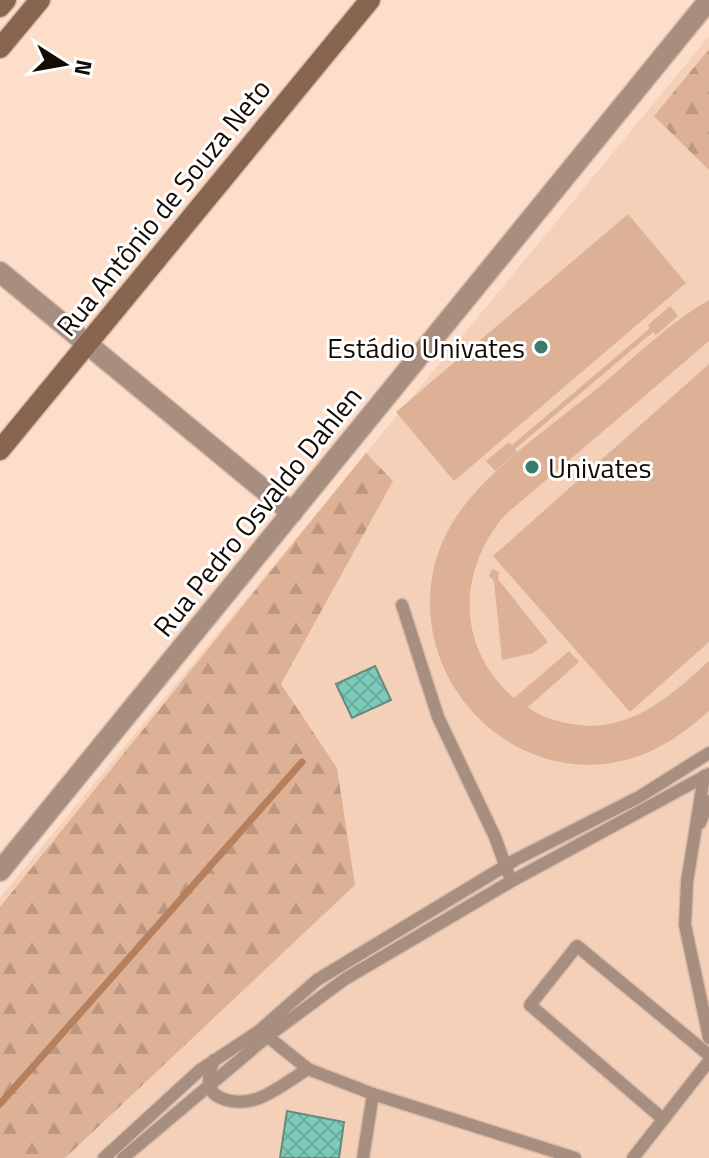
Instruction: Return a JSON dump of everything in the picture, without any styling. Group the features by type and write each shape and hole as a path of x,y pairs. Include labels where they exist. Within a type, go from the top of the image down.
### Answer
{"street":[{"path":"0,7 6,0"},
{"path":"0,48 40,0"},
{"name":"Rua Antônio de Souza Neto","path":"0,450 370,0"},
{"name":"Rua Pedro Osvaldo Dahlen","path":"0,871 709,0"},
{"path":"0,272 292,513"}],"lane":[{"path":"402,605 438,717 506,866 510,882"},
{"path":"123,1158 209,1088 317,980 506,866 639,797 709,753"},
{"path":"706,775 687,882 685,925 709,1038"},
{"path":"104,1158 214,1060 510,882 706,775"},
{"path":"696,833 709,801"},
{"path":"633,1158 663,1119 709,1058 577,946 530,1005 663,1119"},
{"path":"263,1033 308,1069 373,1094 575,1158"},
{"path":"214,1060 208,1077 209,1088 227,1100 248,1102 276,1091 308,1069"},
{"path":"363,1158 373,1094"}],"shaded area":[{"name":"Univates","path":"709,36 709,1158 0,1158 0,898"}],"green space":[{"path":"709,49 709,170 654,116"},
{"name":"Estádio Univates","path":"628,214 686,283 454,481 396,412"},
{"path":"709,300 709,341 505,515 489,537 478,560 471,584 470,609 473,633 481,656 495,678 514,698 569,651 579,662 528,707 544,716 584,726 624,720 660,702 709,661 709,711 670,740 626,760 580,764 538,756 500,736 469,707 446,672 432,631 431,587 442,543 470,498 511,457 666,330"},
{"path":"670,306 678,316 656,335 653,332 515,449 517,452 495,471 486,461 509,442 512,445 650,328 648,325"},
{"path":"709,364 709,642 630,712 493,556"},
{"path":"366,453 393,481 281,684 337,768 355,885 65,1158 0,1158 0,907"},
{"path":"492,569 499,572 498,579 548,642 533,653 502,660 494,581 489,576"}],"building":[{"path":"375,666 391,700 352,718 336,684"},
{"path":"287,1111 344,1122 339,1158 280,1158"}],"waterway":[{"path":"0,1104 302,762"}],"place":[{"name":"Estádio Univates","path":"541,347"},
{"name":"Univates","path":"532,467"}]}
